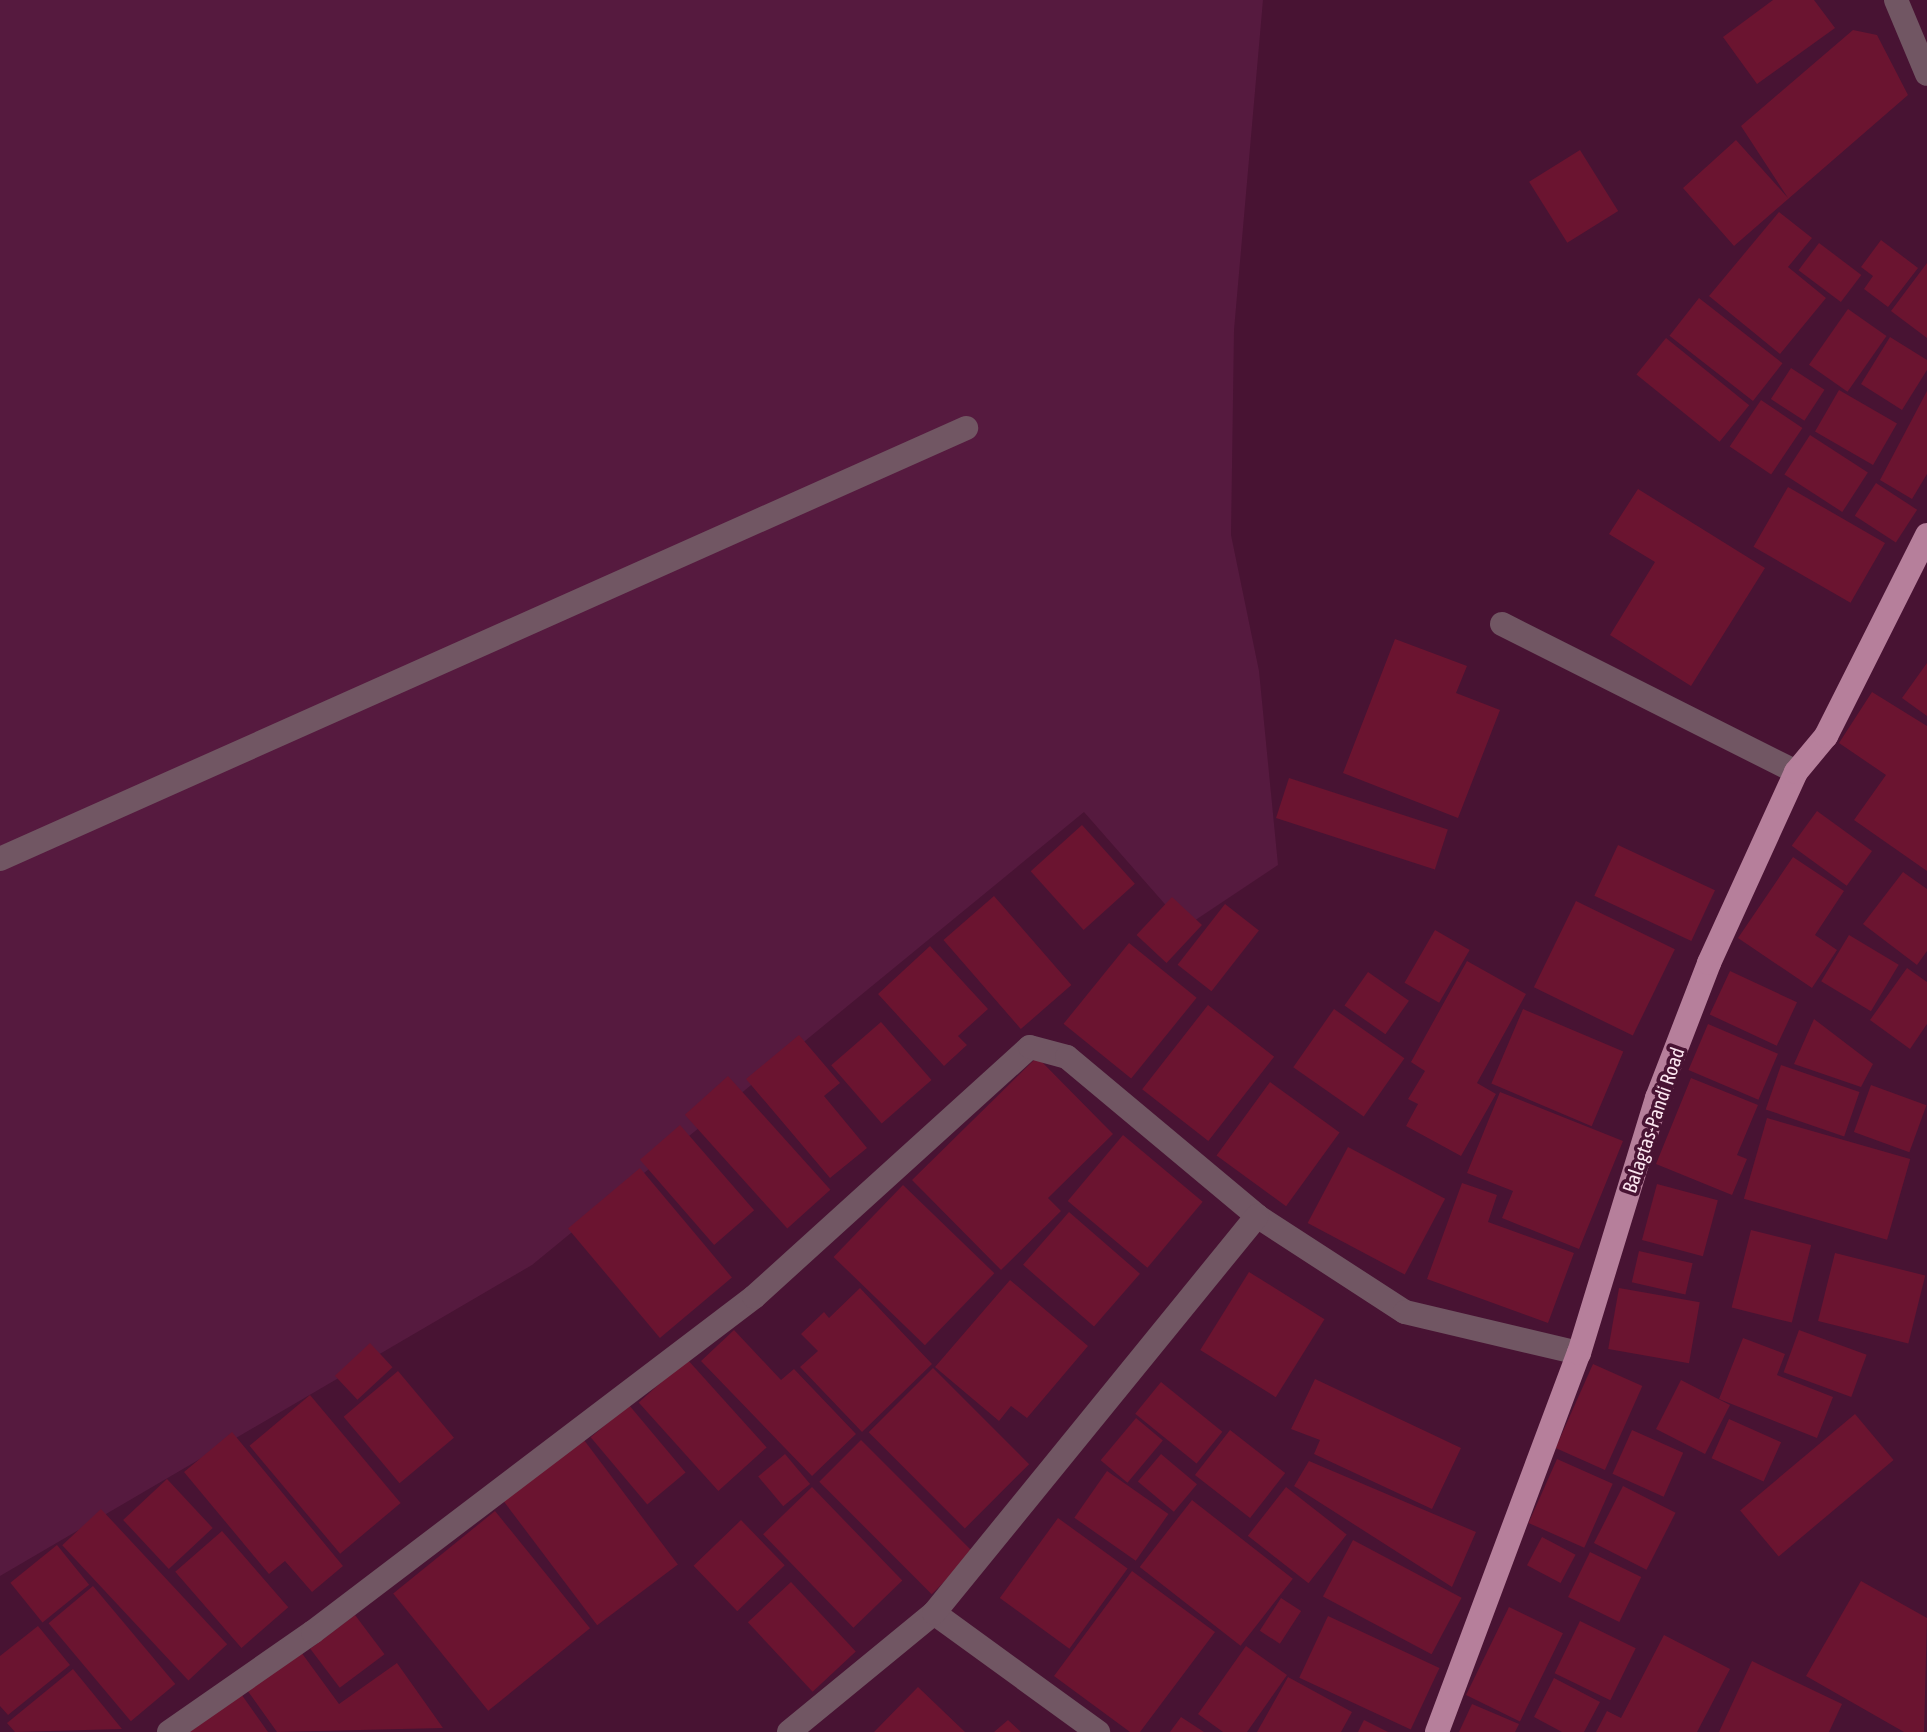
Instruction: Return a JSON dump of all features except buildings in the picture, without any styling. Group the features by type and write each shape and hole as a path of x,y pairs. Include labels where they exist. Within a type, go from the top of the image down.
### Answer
{"main road":[{"name":"Balagtas-Pandi Road","path":"1437,1732 1579,1353 1657,1098 1709,963 1796,772 1826,736 1927,535"}],"street":[{"path":"1896,0 1927,74"},
{"path":"0,859 966,428"},
{"path":"1502,624 1796,772"},
{"path":"169,1732 313,1632 754,1297 1030,1047 1067,1057 1257,1216 1405,1312 1579,1353"},
{"path":"789,1732 934,1613 1257,1216"},
{"path":"934,1613 1098,1732"}],"shaded area":[{"path":"0,0 1263,0 1234,330 1231,535 1259,671 1278,865 1185,927 1084,812 532,1265 0,1576"}]}
